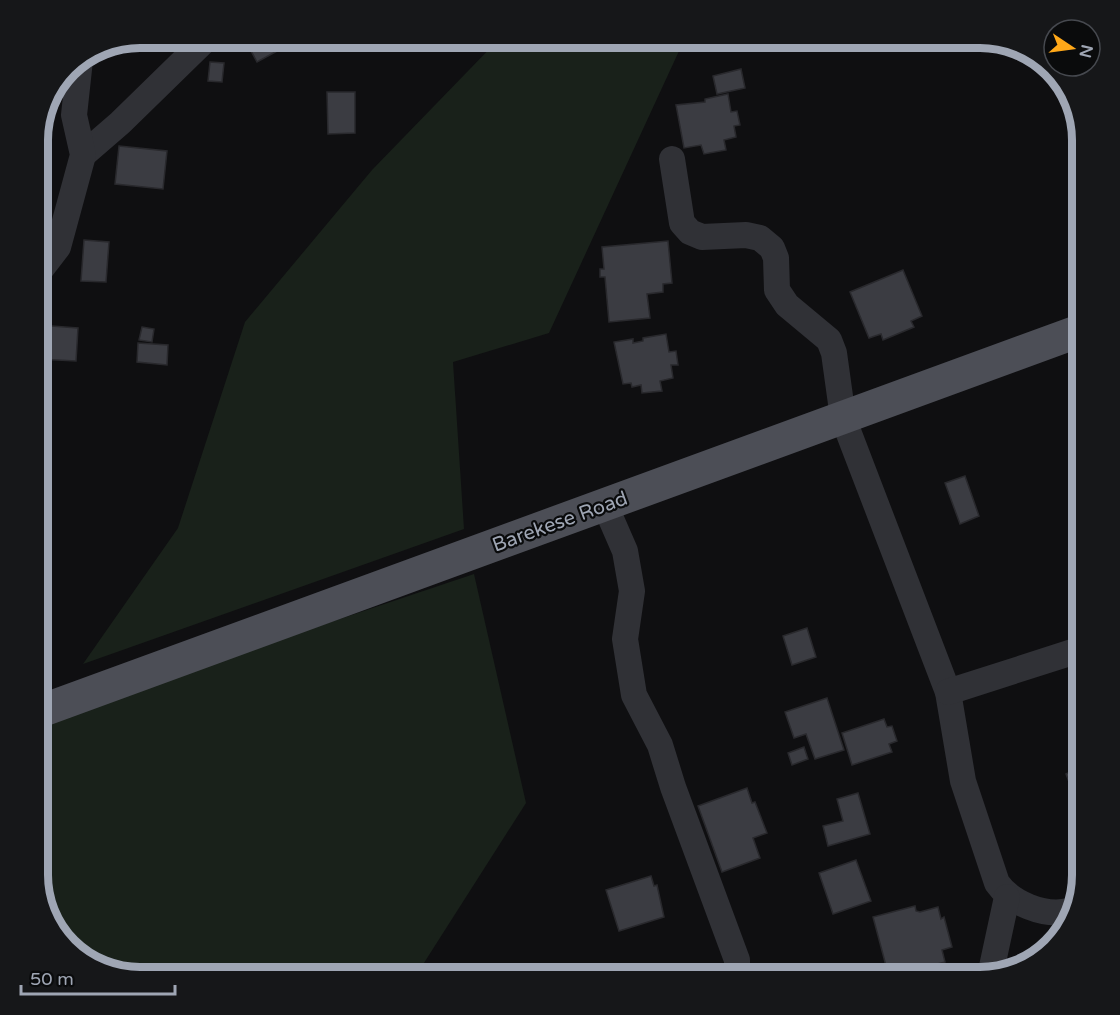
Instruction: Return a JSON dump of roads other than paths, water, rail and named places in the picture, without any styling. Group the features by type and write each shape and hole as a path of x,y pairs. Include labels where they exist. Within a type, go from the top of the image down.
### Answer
{"main road":[{"name":"Barekese Road","path":"48,708 1072,334"}],"street":[{"path":"83,155 120,123 197,48"},
{"path":"48,260 58,247 83,155 74,115 79,71"},
{"path":"672,159 682,223 690,232 702,237 760,238 772,248 776,258 777,290 788,305 829,340 834,353 843,418 948,692 963,782 997,883 1007,897 1035,908 1059,913 1064,911"},
{"path":"605,505 625,551 632,591 624,639 634,695 660,745 673,787 737,960 737,967"},
{"path":"948,692 1072,652"},
{"path":"992,966 1007,897"}]}
